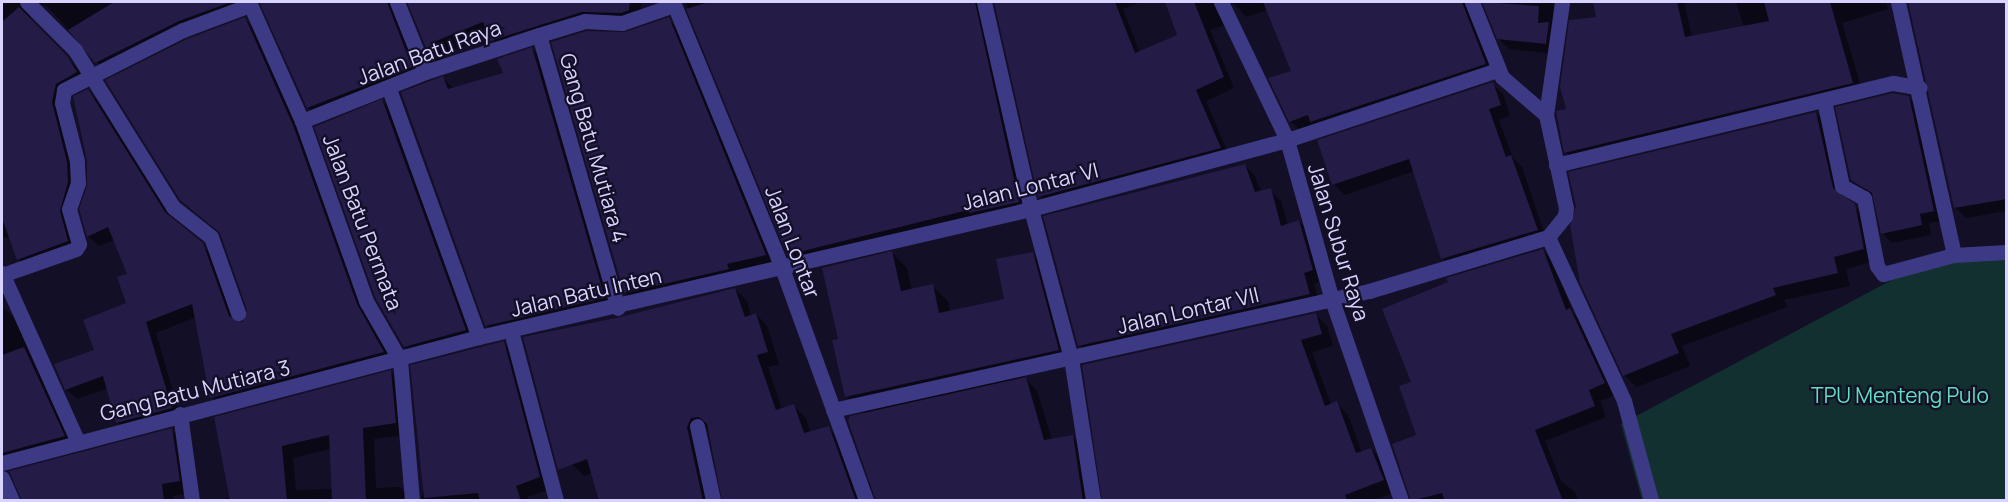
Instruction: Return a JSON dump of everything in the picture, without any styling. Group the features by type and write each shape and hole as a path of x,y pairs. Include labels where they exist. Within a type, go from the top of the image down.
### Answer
{"street":[{"path":"27,2 68,42 173,207 212,237 238,314"},
{"path":"397,2 425,72"},
{"path":"984,2 1031,209 1071,358 1093,501"},
{"name":"Jalan Subur Raya","path":"1221,2 1287,140 1332,300 1401,501"},
{"path":"1472,2 1500,73 1546,115"},
{"path":"1562,2 1546,115 1565,216 1550,235 1624,401 1651,501"},
{"path":"1898,2 1920,88 1954,255"},
{"path":"78,442 2,274 76,249 79,244 69,209 78,183 77,161 62,97 64,90 183,30 249,3"},
{"name":"Jalan Batu Permata","path":"249,3 302,121 366,301 400,360 412,501"},
{"name":"Jalan Batu Raya","path":"302,121 389,89 425,72 539,35 585,21 622,23 674,3"},
{"name":"Jalan Lontar","path":"674,3 782,268 866,501"},
{"name":"Gang Batu Mutiara 4","path":"539,35 618,308"},
{"name":"Jalan Lontar VI","path":"782,268 1031,209 1287,140 1500,73"},
{"path":"1556,165 1893,83 1920,88"},
{"path":"389,89 478,337"},
{"path":"1824,100 1842,186 1864,198 1877,266 1883,274 1954,255 2007,252"},
{"name":"Jalan Lontar VII","path":"833,410 1332,300 1550,235"},
{"name":"Jalan Batu Inten","path":"400,360 478,337 618,308 782,268"},
{"path":"510,331 556,501"},
{"name":"Gang Batu Mutiara 3","path":"2,463 180,414 400,360"},
{"path":"180,414 192,501"},
{"path":"697,426 712,501"},
{"path":"2,478 12,501"}],"green space":[{"name":"TPU Menteng Pulo","path":"2006,252 2006,500 1642,500 1621,424 1937,256"}],"building":[{"path":"114,2 231,2 179,21 95,63 68,30"},
{"path":"259,2 387,2 412,67 307,108"},
{"path":"407,2 630,2 629,10 621,13 582,12 490,41 483,22 431,43 437,58 431,60"},
{"path":"709,2 975,2 1019,202 969,213 968,210 787,255 686,9"},
{"path":"994,2 1115,2 1135,53 1177,35 1165,2 1194,2 1224,77 1196,90 1221,148 1038,197"},
{"path":"1263,2 1462,2 1486,64 1310,122 1308,115 1289,122 1268,78 1291,71"},
{"path":"1482,2 1539,6 1538,23 1549,22 1546,44 1497,39"},
{"path":"1593,2 1677,2 1685,37 1769,21 1764,2 1830,2 1853,83 1564,153 1556,111 1566,109 1560,87 1569,20 1596,17"},
{"path":"1908,2 2007,2 2007,199 1954,208"},
{"path":"19,7 67,56 77,72 56,84 52,102 67,162 68,182 60,211 68,241 17,260 2,218 2,22"},
{"path":"245,17 293,125 357,304 384,352 210,398 192,304 146,322 172,408 116,423 103,376 65,390 54,364 94,350 83,320 126,303 117,277 127,274 108,227 87,237 79,209 87,186 87,161 73,96 88,89 165,212 203,243 229,316 242,322 247,310 220,233 180,200 105,80 187,39"},
{"path":"669,17 766,255 727,264 729,269 624,293 551,42 586,31 625,32"},
{"path":"532,47 605,298 485,326 401,92 443,76 448,89 503,73 497,59"},
{"path":"1493,82 1501,105 1489,109 1506,157 1511,155 1538,230 1441,259 1409,159 1332,185 1317,140"},
{"path":"1893,93 1909,96 1934,211 1920,214 1922,225 1881,234 1872,193 1851,180 1835,107"},
{"path":"382,99 466,330 404,347 375,297 314,127"},
{"path":"1816,112 1833,188 1855,204 1864,249 1834,257 1838,273 1773,288 1776,295 1671,334 1679,353 1623,376 1580,283 1570,225 1576,206 1568,172"},
{"path":"1245,164 1255,192 1271,188 1281,226 1299,220 1313,270 1304,273 1310,294 1078,346 1043,216"},
{"path":"1543,249 1566,310 1570,308 1605,383 1589,390 1595,406 1535,430 1563,501 1445,501 1442,493 1411,501 1392,444 1416,435 1399,386 1411,382 1382,309 1448,282 1446,278"},
{"path":"892,251 901,291 933,284 939,313 1004,299 996,259 1033,252 1059,350 845,397 832,340 838,339 822,268"},
{"path":"735,288 745,317 756,313 768,352 757,355 776,410 794,404 804,433 829,426 856,501 722,501 707,424 699,417 691,418 687,427 703,501 599,501 587,459 558,470 523,337 620,317"},
{"path":"1316,313 1322,334 1301,340 1325,406 1337,401 1356,453 1371,448 1384,480 1345,495 1347,501 1102,501 1082,365"},
{"path":"504,341 540,477 516,486 521,501 480,501 478,493 424,498 410,365"},
{"path":"24,347 65,436 2,453 2,355"},
{"path":"391,370 396,423 363,428 366,501 332,501 329,435 282,446 287,501 230,501 214,417"},
{"path":"1026,377 1044,440 1073,435 1083,501 876,501 848,421 850,416"},
{"path":"172,428 180,481 162,484 164,501 22,501 9,471"}]}
